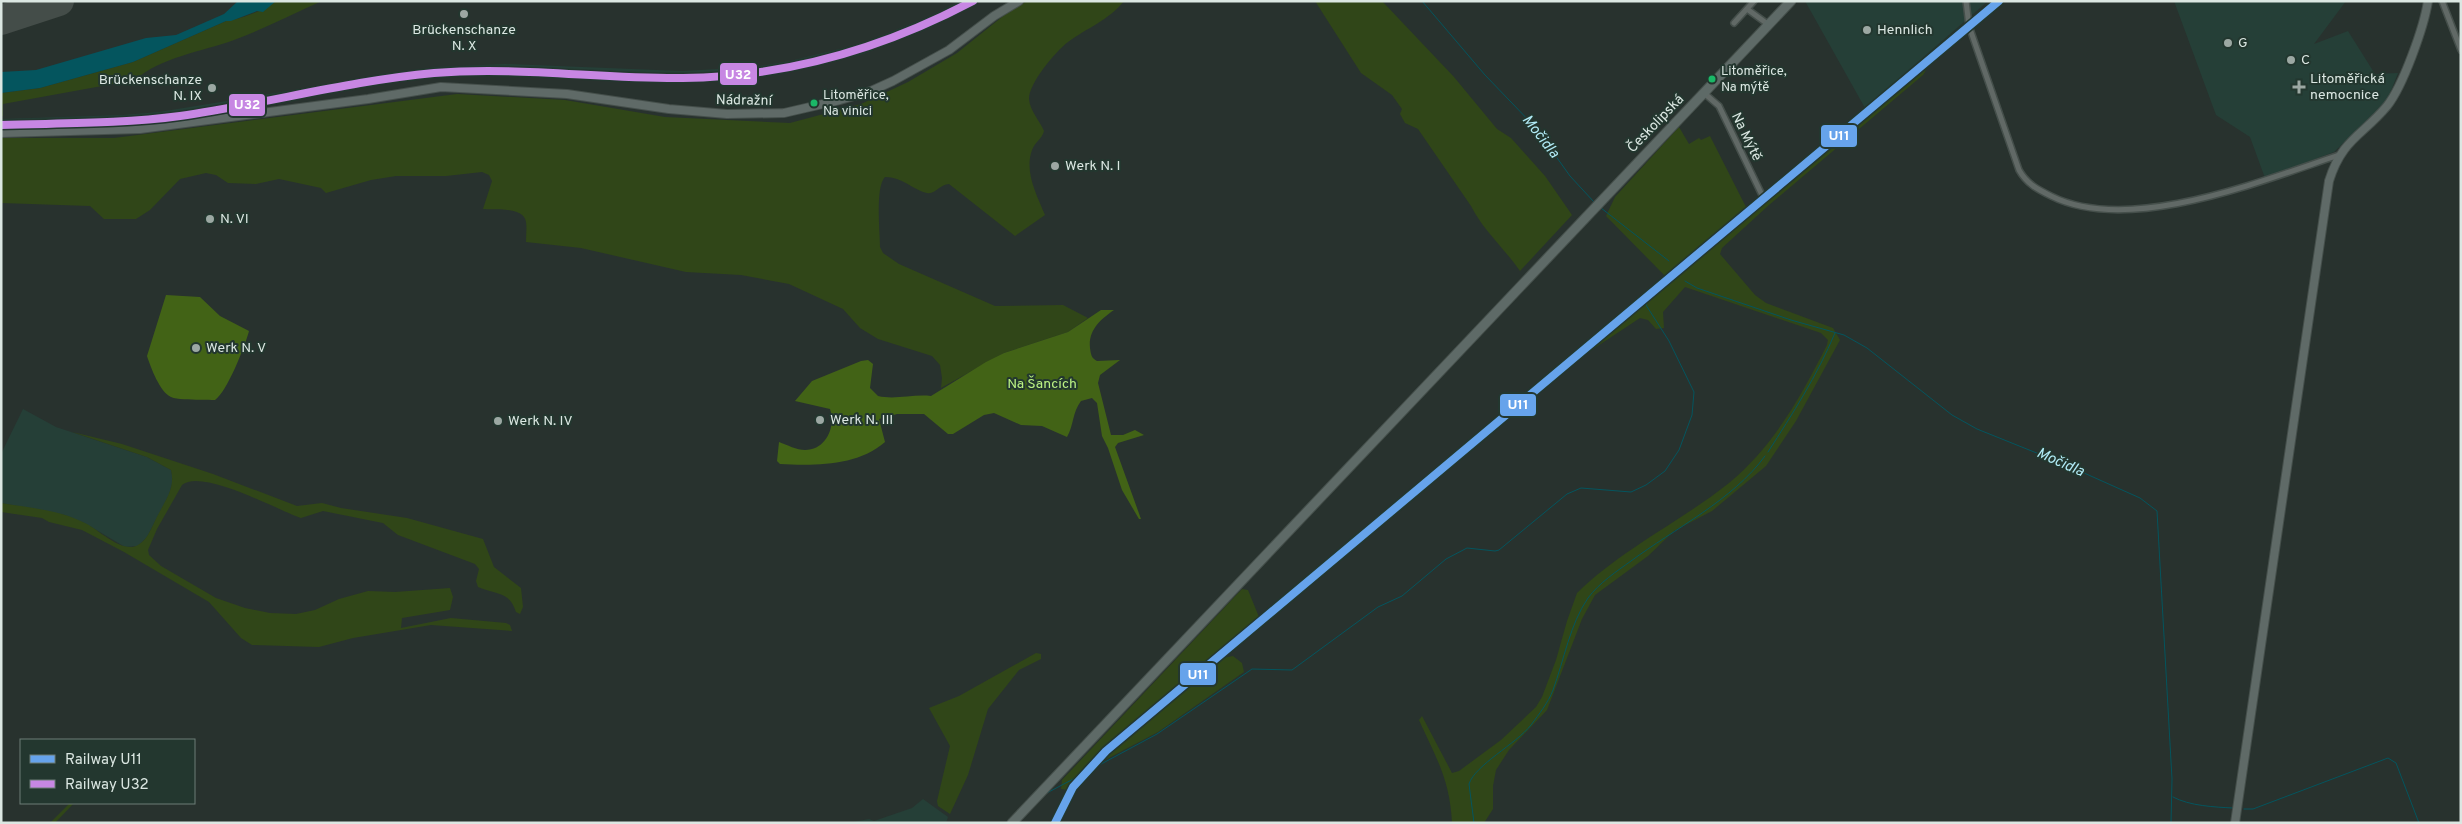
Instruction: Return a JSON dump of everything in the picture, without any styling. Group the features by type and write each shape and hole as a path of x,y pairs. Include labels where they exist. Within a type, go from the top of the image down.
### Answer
{"main road":[{"name":"Nádražní","path":"1,133 140,129 441,87 567,94 669,109 728,114 784,113 871,91 893,81 948,50 994,16 1019,1"},
{"name":"Českolipská","path":"1012,823 1792,1"},
{"path":"2235,823 2329,181 2338,155 2394,96 2414,45 2428,1"}],"street":[{"path":"1734,23 1754,1"},
{"path":"1966,1 1969,26 2019,170 2024,180 2034,188 2067,204 2090,209 2162,206 2235,191 2338,155"},
{"path":"2443,2 2461,50"},
{"path":"1746,10 1769,25"},
{"name":"Na Mýtě","path":"1704,93 1719,106 1762,194"}],"shaded area":[{"path":"960,1 981,1 930,28 863,54 810,68 755,77 682,82 505,75 453,76 380,84 199,117 142,124 1,129 1,119 159,112 435,67 505,64 682,71 754,67 790,61 860,44 926,18"},
{"path":"1805,1 1988,1 1865,108"},
{"path":"1994,1 2005,1 1108,753 1082,780 1058,823 1052,823 1070,785 1104,748"},
{"name":"Litoměřická nemocnice","path":"2174,1 2346,1 2314,44 2348,31 2375,74 2398,73 2387,101 2334,152 2265,178 2250,137 2216,115"},
{"path":"23,409 56,427 147,457 171,470 173,480 169,495 147,537 138,546 125,547 88,525 65,515 1,503 1,454"},
{"path":"923,799 948,817 946,823 848,823 869,819 874,821 912,808"}],"green space":[{"path":"276,1 322,1 245,36 169,60 145,72 135,80 3,104 3,116 1,116 1,93 40,88 133,62 226,21 259,11"},
{"path":"1027,1 1124,1 1105,19 1068,42 1050,60 1030,92 1031,108 1044,131 1032,150 1030,175 1045,215 1015,236 949,184 927,193 897,179 885,177 882,182 879,200 880,247 883,253 899,264 995,306 1063,305 1088,318 1068,332 1004,353 941,388 940,365 932,356 878,339 860,328 843,309 789,284 741,275 686,272 581,248 526,242 526,222 520,213 508,210 483,209 492,181 489,175 482,172 446,176 396,176 371,180 326,193 321,188 279,179 256,184 228,183 216,175 206,173 180,179 150,210 136,219 104,219 90,206 1,203 1,138 114,138 457,94 565,100 665,117 790,123 861,104 908,82 957,53 1007,13"},
{"path":"1315,1 1382,1 1454,77 1497,129 1511,138 1545,176 1572,215 1520,271 1481,223 1418,129 1405,123 1400,114 1402,109 1392,95 1361,73"},
{"path":"1926,70 1923,75 1769,205 1722,248 1720,254 1755,295 1766,303 1833,328 1840,340 1796,421 1766,466 1712,511 1674,531 1648,556 1595,595 1582,619 1547,710 1509,750 1496,770 1493,786 1493,809 1484,823 1452,823 1445,781 1419,720 1422,716 1452,773 1459,771 1501,740 1536,707 1542,697 1577,593 1594,577 1710,497 1745,469 1773,437 1785,419 1807,383 1828,340 1821,333 1685,287 1663,312 1664,328 1656,329 1648,320 1640,318 1581,357 1919,73"},
{"path":"1679,127 1689,144 1699,138 1701,140 1710,136 1747,209 1666,277 1606,216 1615,197"},
{"path":"166,295 200,297 220,316 249,331 230,379 215,400 171,397 163,390 153,373 147,356"},
{"name":"Na Šancích","path":"1101,310 1114,310 1104,317 1093,330 1090,342 1092,356 1097,361 1120,360 1100,375 1098,383 1111,435 1123,435 1135,430 1144,435 1118,443 1115,447 1141,519 1139,519 1122,490 1102,436 1097,403 1092,398 1081,401 1074,414 1067,437 1042,426 1021,425 994,413 984,415 953,434 948,434 924,414 897,414 879,419 885,442 862,456 835,463 807,465 780,464 777,461 779,442 805,450 819,446 828,436 832,423 830,409 795,401 812,381 861,361 868,360 873,364 870,388 878,396 931,396 986,362 1004,353 1068,332"},
{"path":"72,432 122,444 213,474 297,506 322,503 341,508 407,518 483,539 494,567 521,588 523,607 520,614 516,612 510,600 506,597 478,587 476,581 479,569 475,564 398,535 383,523 323,511 301,518 222,486 192,481 182,485 157,529 148,550 149,555 161,566 216,598 245,608 270,613 296,614 315,610 339,599 368,591 395,592 450,588 453,597 450,610 402,618 401,628 451,618 506,623 510,625 512,631 431,625 353,638 319,647 252,645 241,638 209,602 124,552 82,530 49,522 42,518 1,512 1,503 56,513 77,519 119,544 126,546 138,545 145,539 170,492 172,482 171,470 147,457"},
{"path":"1242,589 1248,590 1259,617 1104,748 1086,765 1068,790 1061,789 1062,780"},
{"path":"1036,653 1041,654 1041,659 1019,670 988,709 968,775 950,814 938,806 937,801 950,746 929,708 959,696"},
{"path":"1233,656 1242,663 1244,672 1158,732 1098,762 1222,658"},
{"path":"69,804 73,804 55,823 50,823"}],"water":[{"path":"238,1 276,1 263,12 257,11 231,21 226,21 133,62 40,88 1,93 1,72 36,70 146,38 176,35 224,14"}],"waterway":[{"name":"Močidla","path":"1422,1 1485,75 1535,127 1570,176 1594,202"},
{"name":"Močidla","path":"1601,208 1669,261"},
{"path":"1045,794 1077,777 1082,778 1090,770 1157,734 1252,669 1292,670 1378,607 1402,596 1446,559 1467,548 1499,550 1567,494 1581,488 1631,492 1646,485 1665,471 1679,450 1692,415 1694,392 1669,341 1646,305 1647,302 1678,277"},
{"name":"Močidla","path":"1685,281 1697,288 1791,320 1844,335 1867,348 1952,415 1977,429 2064,464 2140,498 2157,511 2172,779 2171,823"},
{"path":"1768,452 1812,379 1835,333"},
{"path":"1474,823 1469,784 1479,769 1516,740 1531,725 1546,704 1553,690 1576,619 1588,598 1597,587 1614,573 1720,500 1752,472 1765,456"},
{"path":"2244,809 2253,809 2388,758 2396,763 2419,823"},
{"path":"2173,797 2194,804 2233,808"}],"runway":[{"path":"1,20 59,1"}],"rail line":[{"name":"U32","path":"1,125 158,119 370,81 434,73 496,71 683,78 759,72 796,66 868,46 904,33 973,1"},
{"name":"U11","path":"1055,823 1073,787 1106,751 1999,1"}],"place":[{"name":"Brückenschanze N. X","path":"464,14"},
{"name":"Hennlich","path":"1867,30"},
{"name":"G","path":"2228,43"},
{"name":"C","path":"2291,60"},
{"name":"Litoměřice, Na mýtě","path":"1712,79"},
{"name":"Litoměřická nemocnice","path":"2299,87"},
{"name":"Brückenschanze N. IX","path":"212,88"},
{"name":"Litoměřice, Na vinici","path":"814,103"},
{"name":"Werk N. I","path":"1055,166"},
{"name":"N. VI","path":"210,219"},
{"name":"Werk N. V","path":"196,348"},
{"name":"Werk N. III","path":"820,420"},
{"name":"Werk N. IV","path":"498,421"}]}
